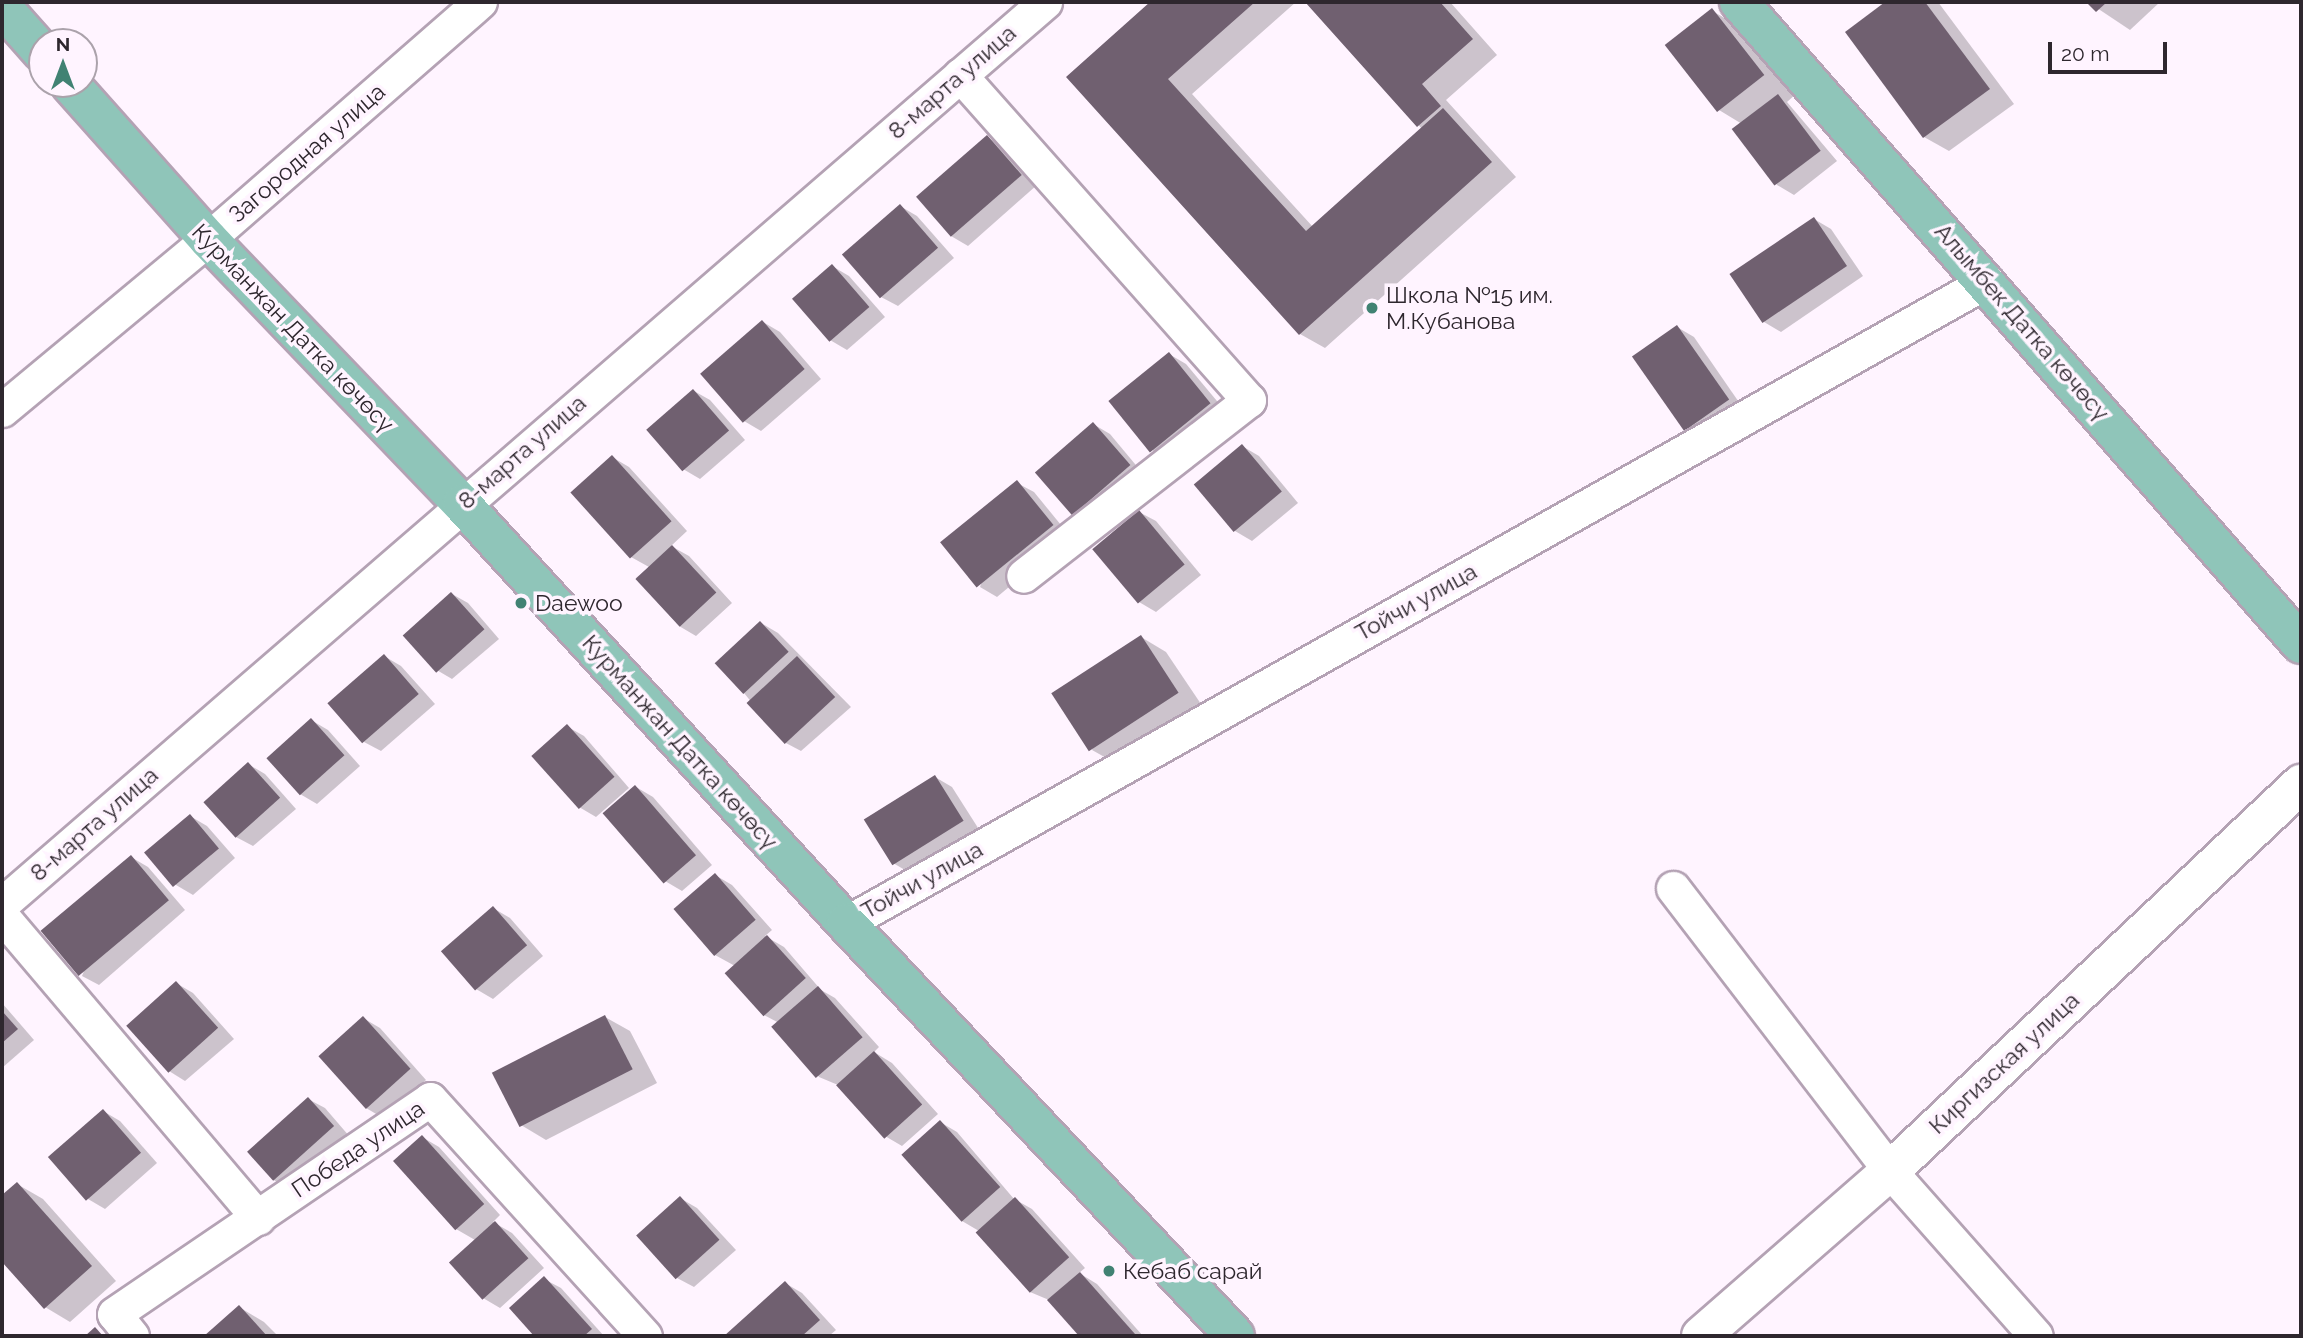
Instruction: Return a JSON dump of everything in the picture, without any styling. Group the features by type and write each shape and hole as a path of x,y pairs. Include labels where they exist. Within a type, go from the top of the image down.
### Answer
{"main road":[{"name":"Алымбек Датка көчөсү","path":"1739,2 1987,281 2301,644"},
{"path":"2,6 28,36"},
{"name":"Курманжан Датка көчөсү","path":"82,98 208,239 462,504 846,923 1235,1336"}],"street":[{"name":"Загородная улица","path":"2,410 208,239 480,2"},
{"name":"8-марта улица","path":"2,904 1045,2"},
{"path":"960,75 1249,400 1023,576"},
{"name":"Тойчи улица","path":"846,923 1987,281"},
{"name":"Киргизская улица","path":"1701,1336 1889,1171 2301,785"},
{"path":"1673,888 1889,1171 2036,1336"},
{"path":"2,916 258,1217"},
{"name":"Победа улица","path":"132,1336 114,1314 430,1098 645,1336"}],"building":[{"path":"1150,2 1255,2 1168,79 1306,231 1443,108 1492,162 1299,335 1066,77"},
{"path":"1305,2 1440,2 1473,39 1422,84 1441,106 1417,127"},
{"path":"1885,2 1925,2 1990,89 1923,138 1845,32"},
{"path":"2086,2 2107,2 2096,12"},
{"path":"1712,8 1764,75 1717,112 1665,45"},
{"path":"1778,94 1821,151 1774,186 1732,129"},
{"path":"987,135 1022,175 951,237 916,197"},
{"path":"900,204 938,248 880,298 842,255"},
{"path":"1814,217 1847,266 1762,323 1729,274"},
{"path":"832,264 869,307 829,342 792,299"},
{"path":"762,320 805,369 743,423 700,374"},
{"path":"1677,325 1729,400 1684,431 1632,357"},
{"path":"1169,352 1211,403 1150,452 1108,401"},
{"path":"693,389 729,431 682,471 646,430"},
{"path":"1093,422 1130,465 1072,516 1035,473"},
{"path":"1242,444 1282,491 1234,532 1194,484"},
{"path":"612,455 672,521 630,559 570,492"},
{"path":"1017,480 1054,525 977,587 940,542"},
{"path":"1139,510 1185,564 1138,604 1092,549"},
{"path":"672,545 716,593 680,627 635,579"},
{"path":"451,592 484,629 436,673 403,635"},
{"path":"760,621 789,652 743,694 715,663"},
{"path":"1141,635 1179,693 1089,751 1051,693"},
{"path":"384,654 419,694 362,743 327,703"},
{"path":"797,656 835,697 785,744 747,703"},
{"path":"311,718 344,755 300,795 266,758"},
{"path":"567,724 615,777 579,809 531,756"},
{"path":"248,762 280,798 236,838 203,802"},
{"path":"935,775 964,821 892,865 864,820"},
{"path":"635,785 696,855 664,883 603,813"},
{"path":"190,814 219,848 173,887 144,853"},
{"path":"131,855 169,900 79,976 41,931"},
{"path":"715,873 756,920 714,956 673,909"},
{"path":"493,906 527,945 475,991 441,951"},
{"path":"767,935 806,978 763,1016 725,973"},
{"path":"176,981 218,1028 168,1073 126,1026"},
{"path":"818,986 863,1037 816,1078 771,1027"},
{"path":"2,1011 18,1029 2,1043"},
{"path":"605,1015 633,1069 520,1127 492,1073"},
{"path":"363,1016 411,1069 366,1109 318,1056"},
{"path":"874,1051 922,1105 884,1139 836,1085"},
{"path":"308,1097 334,1126 273,1181 247,1152"},
{"path":"103,1109 141,1153 86,1201 48,1157"},
{"path":"940,1120 1000,1187 962,1222 901,1155"},
{"path":"422,1135 484,1204 455,1230 393,1161"},
{"path":"17,1182 92,1266 44,1309 2,1262 2,1195"},
{"path":"680,1196 719,1240 676,1279 636,1235"},
{"path":"1015,1197 1069,1257 1030,1293 976,1232"},
{"path":"495,1221 528,1258 482,1300 449,1262"},
{"path":"1080,1272 1135,1334 1079,1336 1047,1300"},
{"path":"544,1276 592,1329 584,1336 534,1336 509,1308"},
{"path":"785,1281 820,1320 802,1336 724,1336"},
{"path":"239,1305 267,1336 204,1336"},
{"path":"95,1327 103,1336 85,1336"}],"place":[{"name":"Школа №15 им. М.Кубанова","path":"1372,308"},
{"name":"Daewoo","path":"521,603"},
{"name":"Кебаб сарай","path":"1109,1271"}]}
